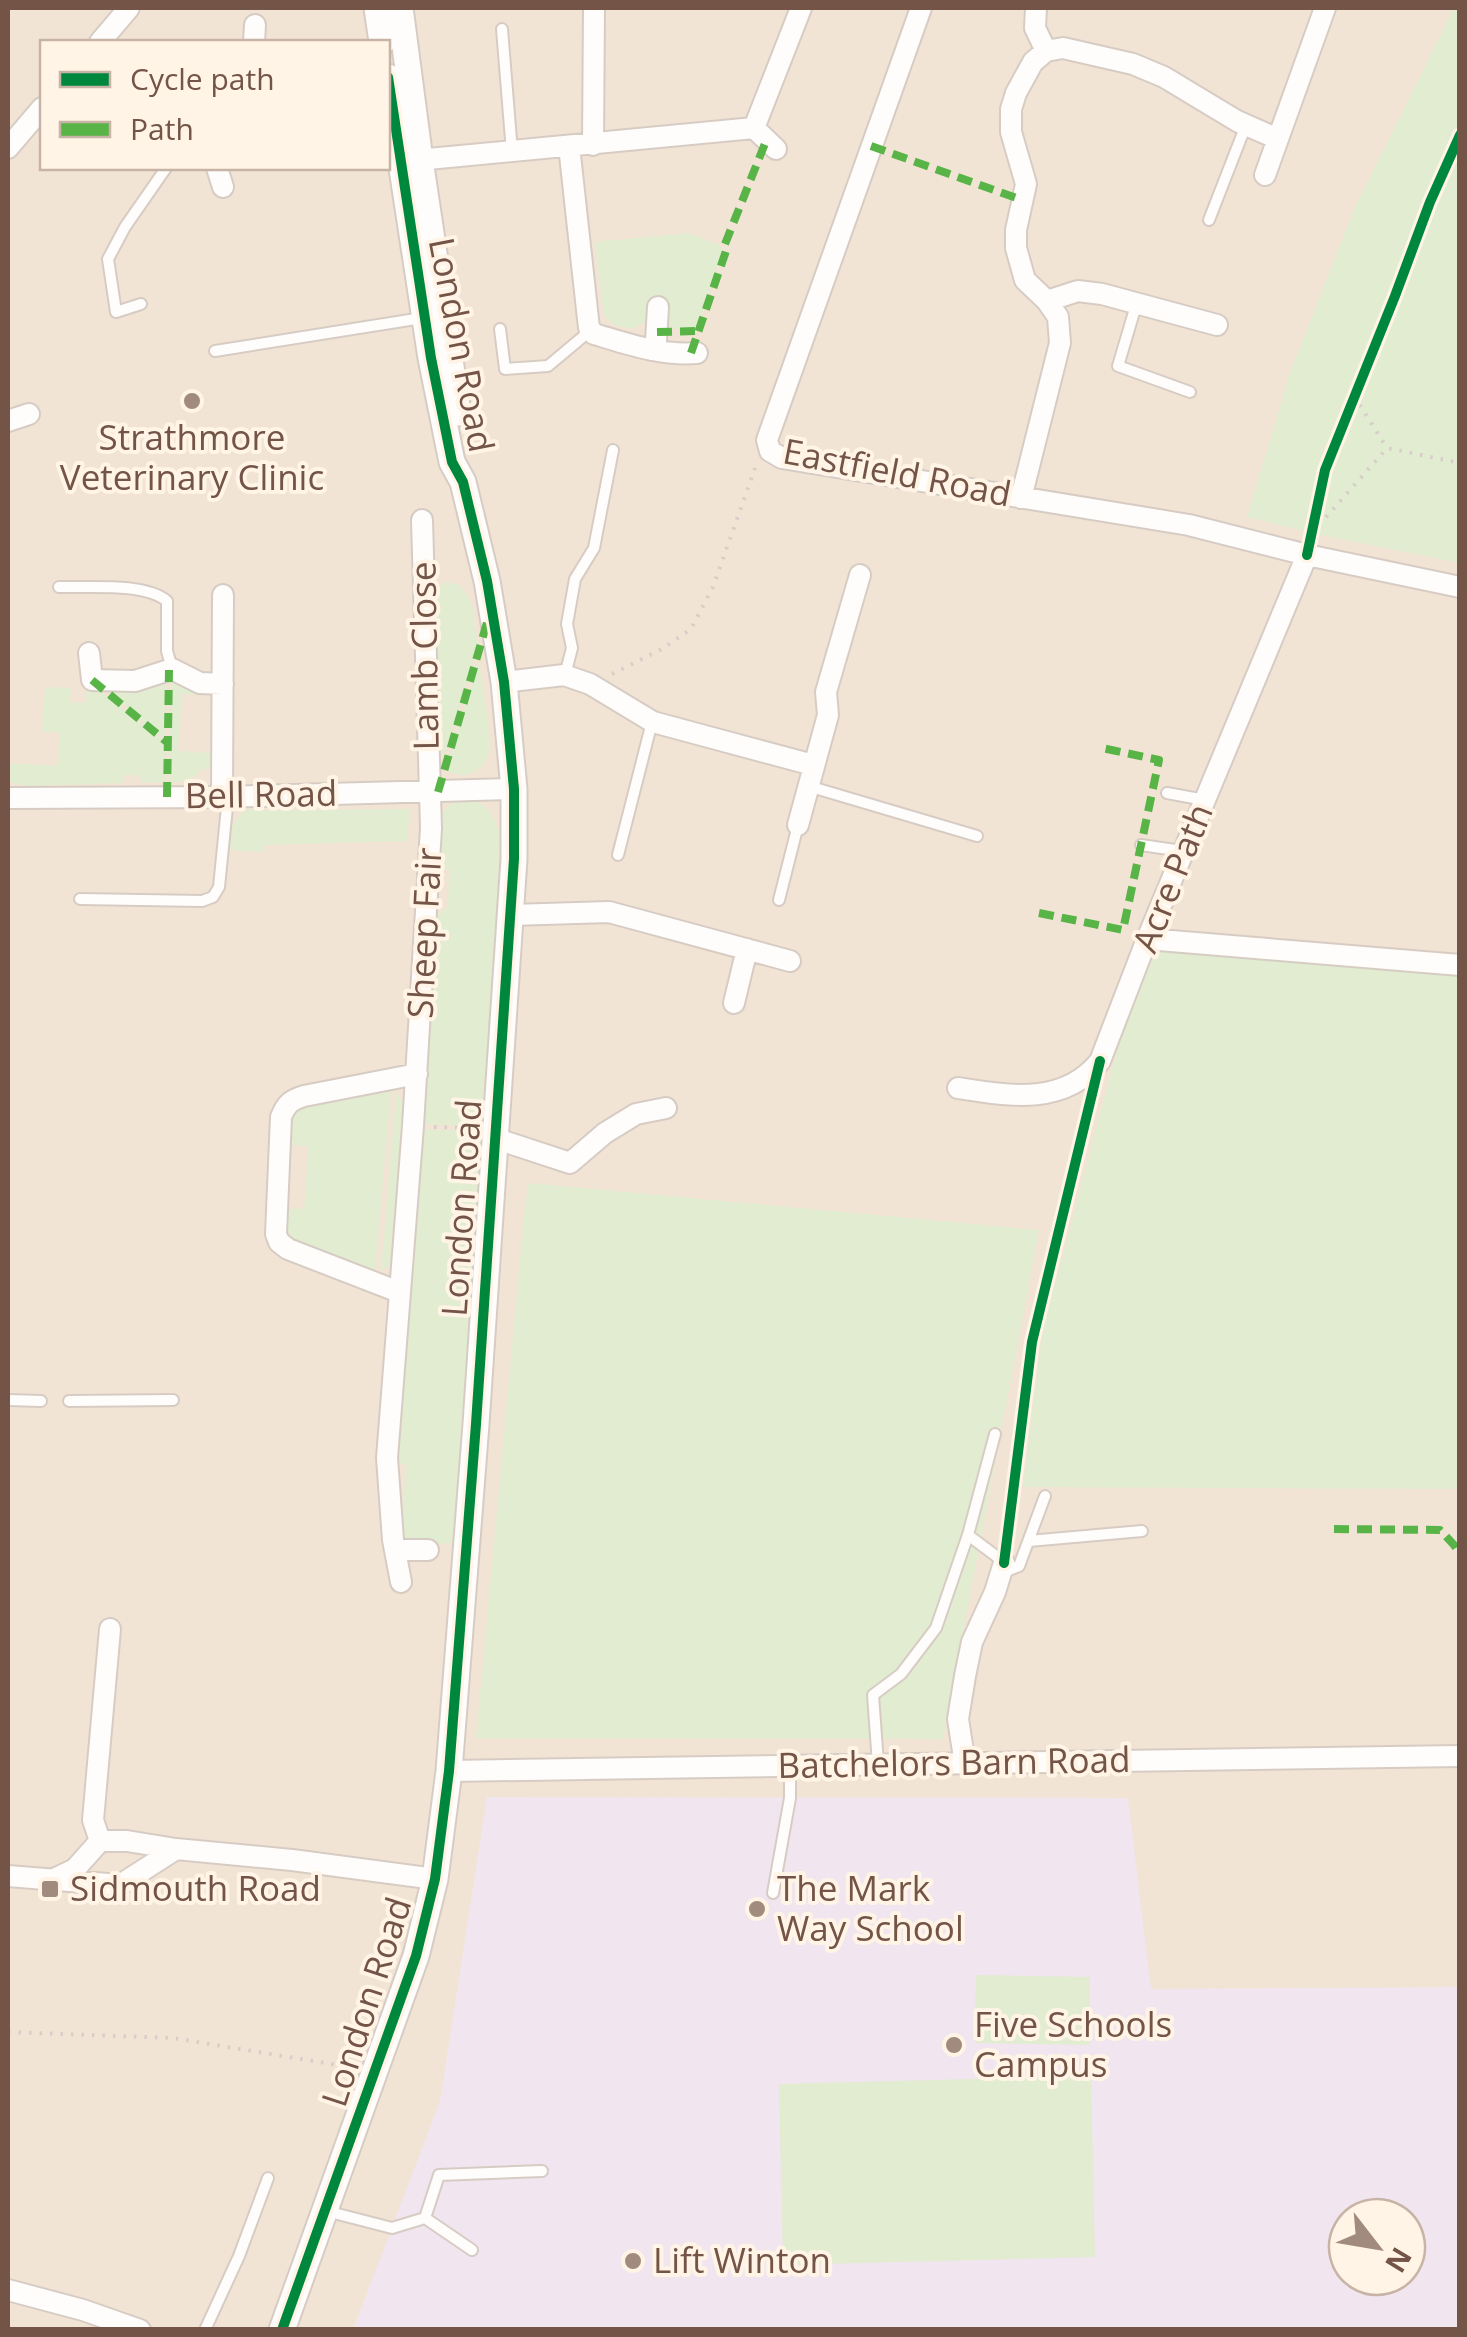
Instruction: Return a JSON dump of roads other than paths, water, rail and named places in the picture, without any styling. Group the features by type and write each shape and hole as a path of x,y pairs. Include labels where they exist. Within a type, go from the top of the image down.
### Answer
{"street":[{"path":"108,40 129,8"},
{"path":"377,8 382,40"},
{"name":"London Road","path":"282,2330 416,1956 435,1880 449,1770 511,915 514,789 504,682 487,581 464,482 452,462 410,160 400,8"},
{"path":"593,145 594,8"},
{"path":"754,128 801,8"},
{"name":"Eastfield Road","path":"921,8 766,440 770,452 782,458 1189,525 1460,587"},
{"path":"1036,8 1035,28 1046,51"},
{"path":"1266,174 1325,8"},
{"path":"1021,498 1060,343 1058,318 1025,280 1018,262 1016,230 1026,184 1011,132 1011,109 1033,62 1046,51 1064,48 1133,64 1278,139"},
{"name":"London Road","path":"390,85 410,160"},
{"path":"8,148 40,110"},
{"path":"410,160 754,128 776,149"},
{"path":"569,146 590,330 652,350 697,353"},
{"path":"1047,301 1078,291 1102,294 1217,326"},
{"path":"652,350 658,307"},
{"path":"8,422 29,414"},
{"name":"Lamb Close","path":"422,520 429,793"},
{"name":"Acre Path","path":"958,1088 1026,1096 1069,1086 1087,1077 1100,1061 1146,938 1308,555"},
{"path":"798,825 828,716 826,692 860,575"},
{"path":"223,595 224,796"},
{"path":"88,654 92,680 135,681 172,669 200,683 223,684"},
{"path":"504,682 564,675 590,684 653,722 810,776"},
{"name":"Bell Road","path":"8,798 514,789"},
{"name":"Sheep Fair","path":"401,1582 387,1458 413,1126 431,828 429,793"},
{"path":"511,915 609,912 790,961"},
{"path":"1146,938 1460,965"},
{"path":"734,1004 747,950"},
{"path":"400,1292 288,1249 279,1242 276,1234 281,1116 286,1106 304,1096 416,1074"},
{"path":"494,1134 570,1164 636,1114 666,1108"},
{"path":"396,1550 428,1550"},
{"path":"964,1764 958,1719 964,1676 972,1642 1004,1568"},
{"path":"100,1842 93,1820 110,1629"},
{"name":"Batchelors Barn Road","path":"449,1770 1460,1756"},
{"path":"54,1879 75,1869 100,1842 127,1841 435,1880"},
{"path":"8,1876 120,1885 176,1849"},
{"path":"8,2290 140,2330"}],"lane":[{"path":"502,28 512,152"},
{"path":"1209,220 1246,125"},
{"path":"141,304 116,312 108,259 165,170"},
{"path":"1137,302 1118,366 1190,392"},
{"path":"215,352 434,316"},
{"path":"500,329 505,369 548,366 590,330"},
{"path":"564,675 572,648 567,624 575,579 594,548 612,450"},
{"path":"59,587 157,592 167,600 167,651 172,669"},
{"path":"618,855 653,722"},
{"path":"810,776 977,836"},
{"path":"1167,793 1204,800"},
{"path":"80,900 202,901 212,897 220,888 224,796"},
{"path":"779,900 798,825"},
{"path":"1141,845 1183,851"},
{"path":"8,1400 41,1401"},
{"path":"69,1401 174,1400"},
{"path":"878,1765 873,1695 901,1674 936,1628 968,1535 995,1434"},
{"path":"968,1535 1004,1568 1019,1566 1044,1496"},
{"path":"1029,1540 1142,1531"},
{"path":"773,1892 790,1798 790,1764"},
{"path":"424,2218 439,2175 542,2172"},
{"path":"205,2330 268,2178"},
{"path":"325,2211 392,2228 424,2218"},
{"path":"424,2218 472,2250"}],"place":[{"name":"Strathmore Veterinary Clinic","path":"192,401"},
{"name":"Sidmouth Road","path":"50,1889"},
{"name":"The Mark Way School","path":"757,1909"},
{"name":"Five Schools Campus","path":"954,2045"},
{"name":"Lift Winton","path":"633,2261"}]}
